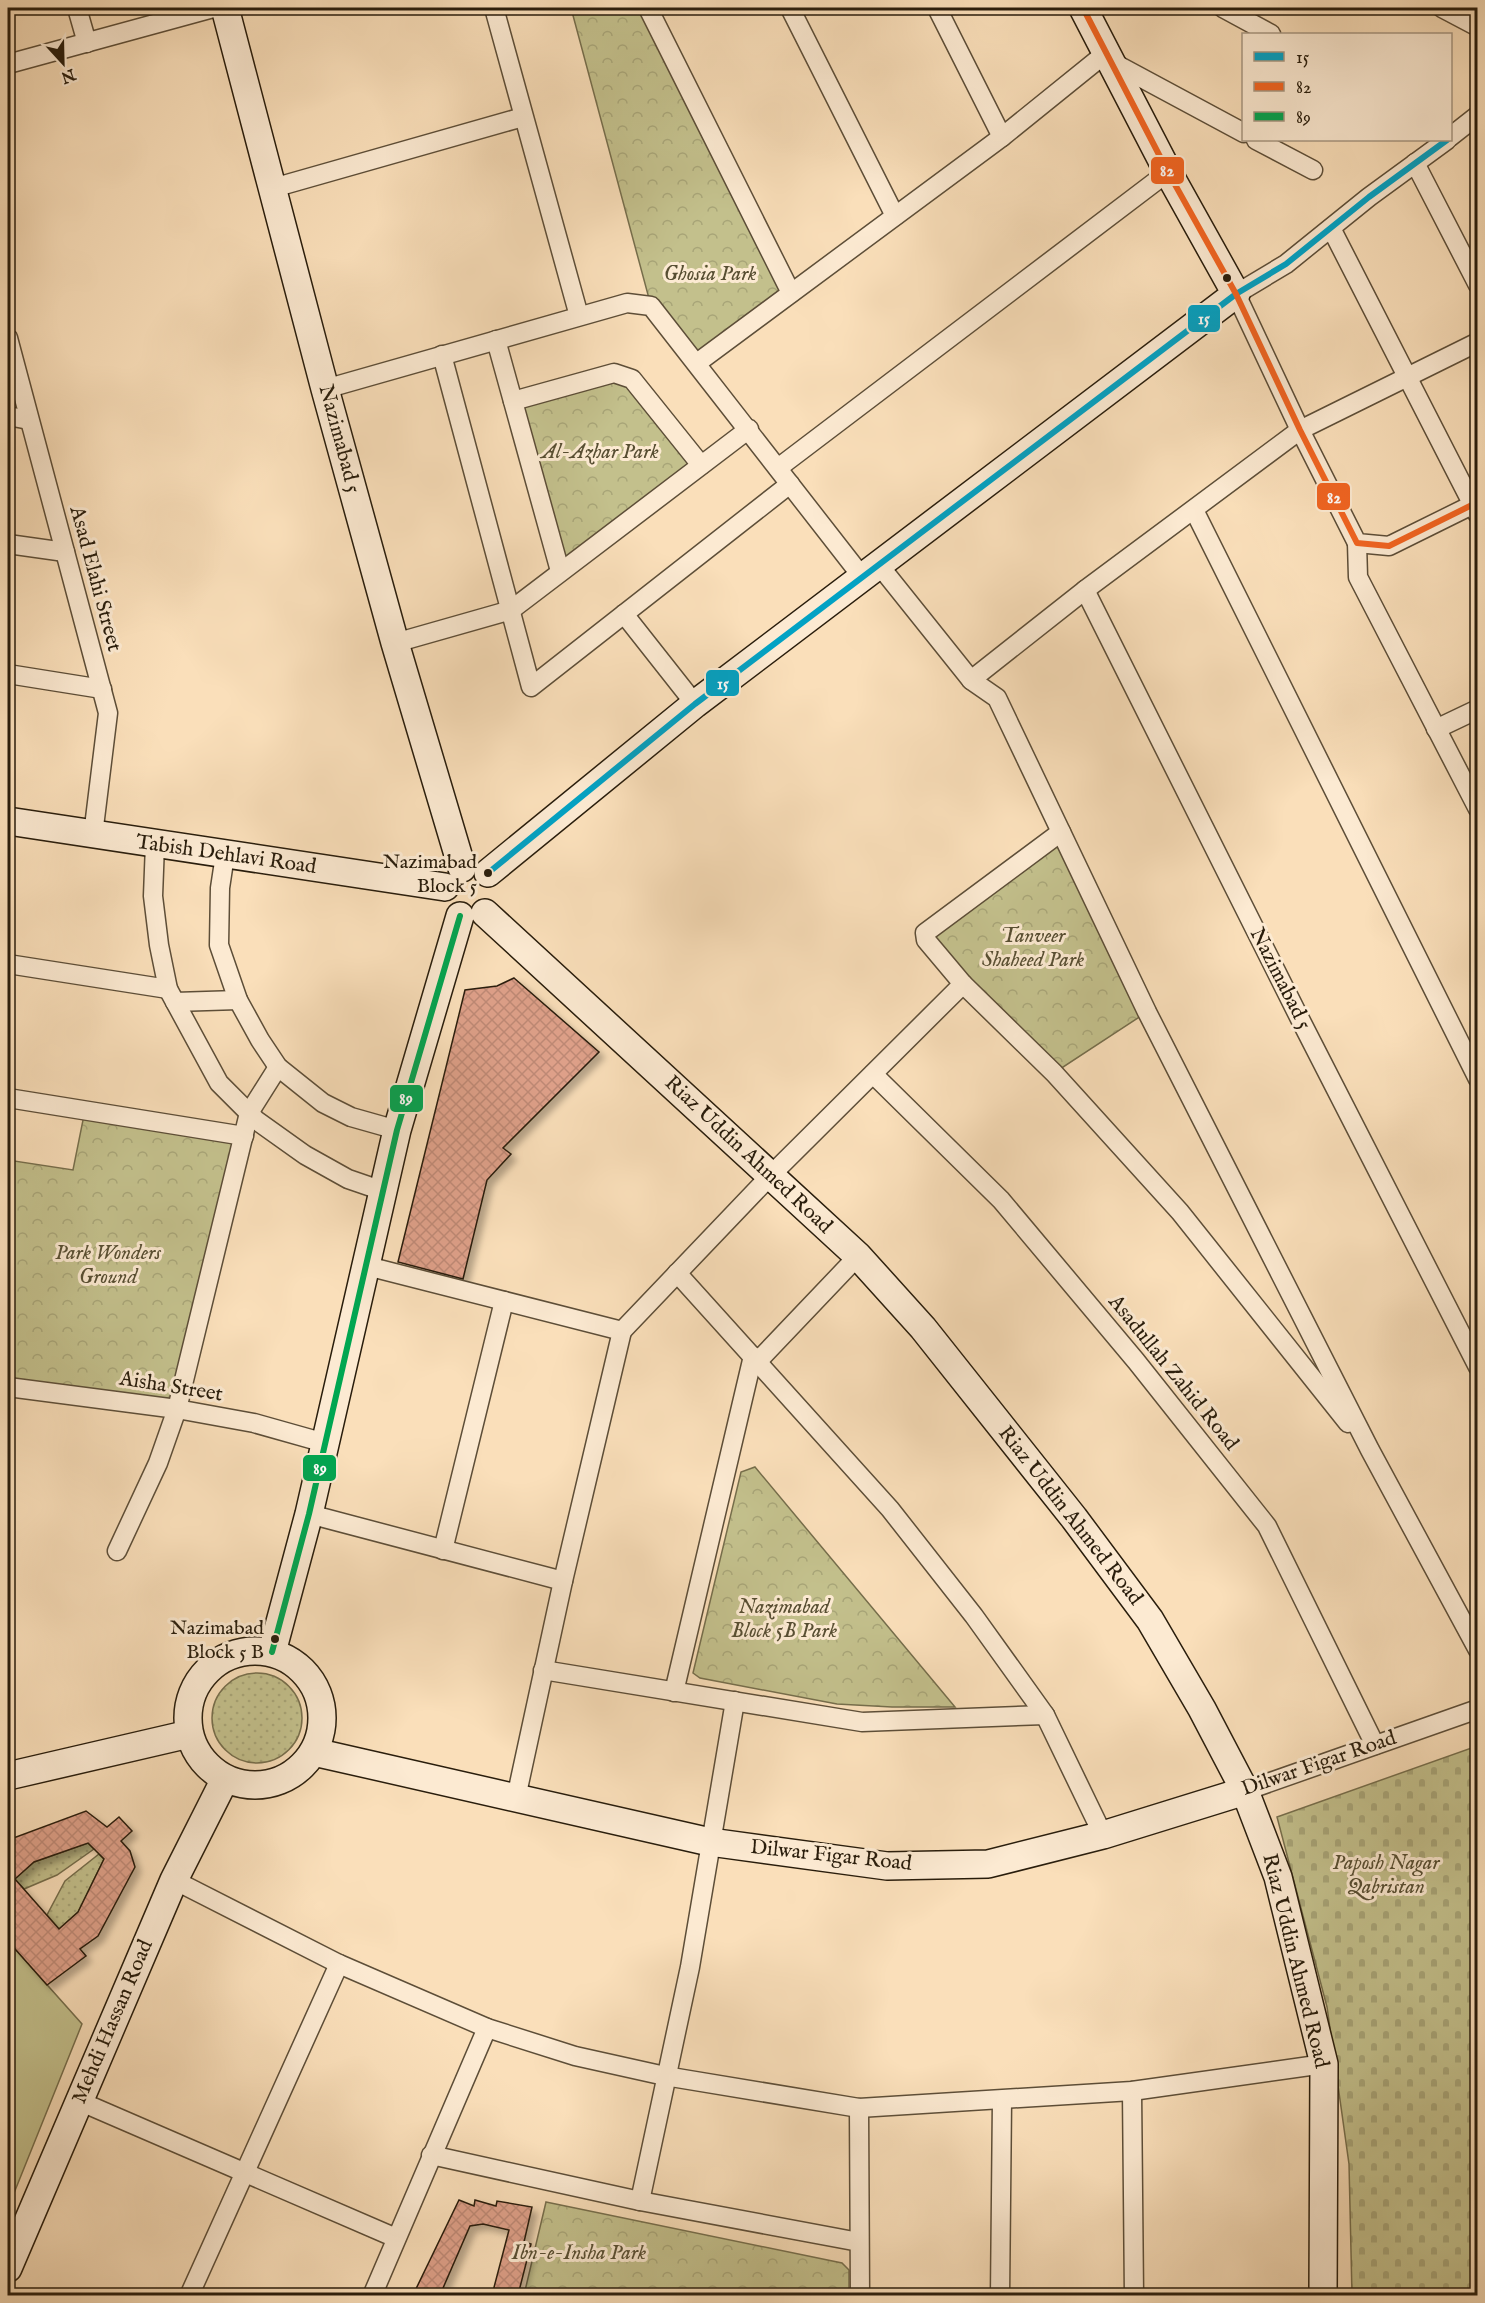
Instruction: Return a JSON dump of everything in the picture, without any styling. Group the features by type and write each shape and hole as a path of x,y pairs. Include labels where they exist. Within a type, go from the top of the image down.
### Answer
{"street":[{"path":"77,8 87,43"},
{"path":"8,64 213,8"},
{"name":"Nazimabad 5","path":"225,8 325,389 395,643 465,876"},
{"path":"494,8 579,316"},
{"path":"648,8 791,293"},
{"path":"790,8 895,216"},
{"path":"937,8 1002,137"},
{"path":"1083,8 1168,172 1236,294 1300,430 1357,543 1358,577 1478,809"},
{"path":"1223,8 1269,33"},
{"path":"1442,8 1478,27"},
{"path":"697,363 1108,57"},
{"path":"1108,57 1242,132"},
{"path":"1452,135 1478,115"},
{"path":"273,188 524,117"},
{"path":"1258,141 1313,170"},
{"path":"465,876 493,879 496,894 491,908 473,915 453,911 447,904 465,876 871,572 1236,294 1286,264 1445,141"},
{"path":"1415,164 1478,285"},
{"path":"778,468 1168,172"},
{"path":"1331,228 1476,508 1389,546 1357,543"},
{"path":"325,389 627,303 651,306 790,484 971,680 997,698 1147,1012 1370,1450 1478,1650"},
{"name":"Asad Elahi Street","path":"8,338 108,713 93,835"},
{"path":"496,339 560,571"},
{"path":"971,680 1085,590 1300,430 1478,342"},
{"path":"442,355 531,687 790,484"},
{"path":"513,401 614,373 632,379 701,465"},
{"path":"8,416 29,420"},
{"path":"395,643 511,610 749,429"},
{"path":"1194,510 1478,1079"},
{"path":"8,544 65,552"},
{"name":"Nazimabad 5","path":"1085,590 1478,1367"},
{"path":"624,614 695,704"},
{"path":"8,674 102,689"},
{"path":"1436,729 1478,709"},
{"name":"Tabish Dehlavi Road","path":"8,821 225,855 465,876"},
{"path":"1061,832 925,933 926,940 963,984 1054,1073 1180,1212 1370,1450"},
{"path":"155,844 153,896 159,945 172,996 219,1083 249,1113 305,1155 348,1179 382,1191"},
{"path":"225,855 220,888 219,945 238,1000 260,1040 278,1067 322,1103 351,1117 397,1130"},
{"path":"272,1652 309,1514 397,1130 473,915"},
{"name":"Riaz Uddin Ahmed Road","path":"473,915 858,1256 923,1328 1074,1518 1150,1620 1202,1709 1245,1791 1278,1877 1324,2064 1323,2295"},
{"path":"8,964 172,996 238,1000"},
{"path":"516,1798 563,1581 622,1331 770,1176 963,984"},
{"path":"117,1551 158,1463 177,1409 249,1113 278,1067"},
{"name":"Asadullah Zahid Road","path":"873,1074 1001,1200 1136,1361 1267,1526 1375,1745"},
{"path":"8,1098 244,1136"},
{"path":"674,1692 756,1359 858,1256"},
{"path":"367,1266 622,1331"},
{"path":"677,1273 890,1509 974,1616 1044,1715 1103,1835"},
{"path":"442,1550 504,1301"},
{"name":"Aisha Street","path":"8,1387 177,1409 254,1423 325,1443"},
{"path":"309,1514 563,1581"},
{"path":"252,1650 272,1652 294,1662 310,1678 317,1690 323,1713 320,1737 314,1752 301,1768 287,1777 265,1785 248,1785 225,1779 206,1765 198,1755 189,1734 188,1705 196,1683 209,1668 229,1655 252,1650"},
{"path":"543,1670 862,1722 1044,1715"},
{"path":"640,2200 690,1967 735,1701"},
{"name":"Dilwar Figar Road","path":"314,1752 710,1842 887,1866 988,1864 1103,1835 1245,1791 1478,1709"},
{"path":"8,1776 189,1734"},
{"name":"Mehdi Hassan Road","path":"8,2268 174,1880 225,1779"},
{"path":"174,1880 339,1964 487,2028 575,2056 665,2076 859,2108 1132,2091 1324,2064"},
{"path":"189,2295 339,1964"},
{"path":"372,2295 487,2028"},
{"path":"1132,2091 1134,2295"},
{"path":"1000,2295 1002,2100"},
{"path":"79,2101 244,2170 396,2238"},
{"path":"859,2108 860,2295"},
{"path":"431,2155 640,2200 859,2242"}],"green space":[{"name":"Ghosia Park","path":"571,8 648,8 791,293 697,363 651,306"},
{"name":"Al-Azhar Park","path":"614,373 701,465 560,571 513,401"},
{"name":"Tanveer Shaheed Park","path":"1061,832 1147,1012 1054,1073 925,933"},
{"name":"Park Wonders Ground","path":"85,1110 244,1136 177,1409 8,1387 8,1160 73,1170"},
{"name":"Nazimabad Block 5B Park","path":"755,1467 955,1707 837,1704 700,1678 693,1673 741,1472"},
{"path":"257,1673 282,1681 294,1693 302,1718 294,1743 282,1755 257,1763 232,1755 220,1743 212,1718 220,1693 232,1681"},
{"name":"Paposh Nagar Qabristan","path":"1477,1746 1477,2295 1352,2295 1349,2164 1327,2007 1277,1817"},
{"path":"88,1843 94,1849 57,1875 24,1889 14,1879 34,1862"},
{"path":"99,1854 104,1859 78,1912 59,1929 47,1915 65,1881"},
{"path":"8,1941 82,2024 8,2208"},
{"name":"Ibn-e-Insha Park","path":"546,2202 842,2263 849,2270 849,2295 524,2295"}],"building":[{"path":"514,978 599,1052 503,1148 511,1154 487,1180 463,1279 398,1262 465,990 497,986"},
{"path":"86,1811 107,1827 119,1817 132,1831 121,1841 130,1851 135,1867 98,1936 80,1949 86,1956 47,1985 8,1941 8,1840","holes":["88,1843 104,1859 78,1912 59,1929 15,1879 34,1862"]},
{"path":"459,2200 474,2206 475,2200 496,2206 497,2201 532,2207 524,2242 531,2244 518,2295 492,2295 509,2230 483,2224 470,2226 440,2295 413,2295"}],"transit line":[{"name":"82","path":"1083,8 1168,172 1236,294 1300,430 1357,543 1389,546 1478,502"},
{"name":"15","path":"488,873 695,704 1236,294 1286,264 1369,197 1446,141"},
{"name":"89","path":"272,1652 309,1514 397,1130 460,916"}],"place":[{"name":"Nazimabad Block 5","path":"488,873"},
{"name":"Nazimabad Block 5 B","path":"275,1639"}]}
